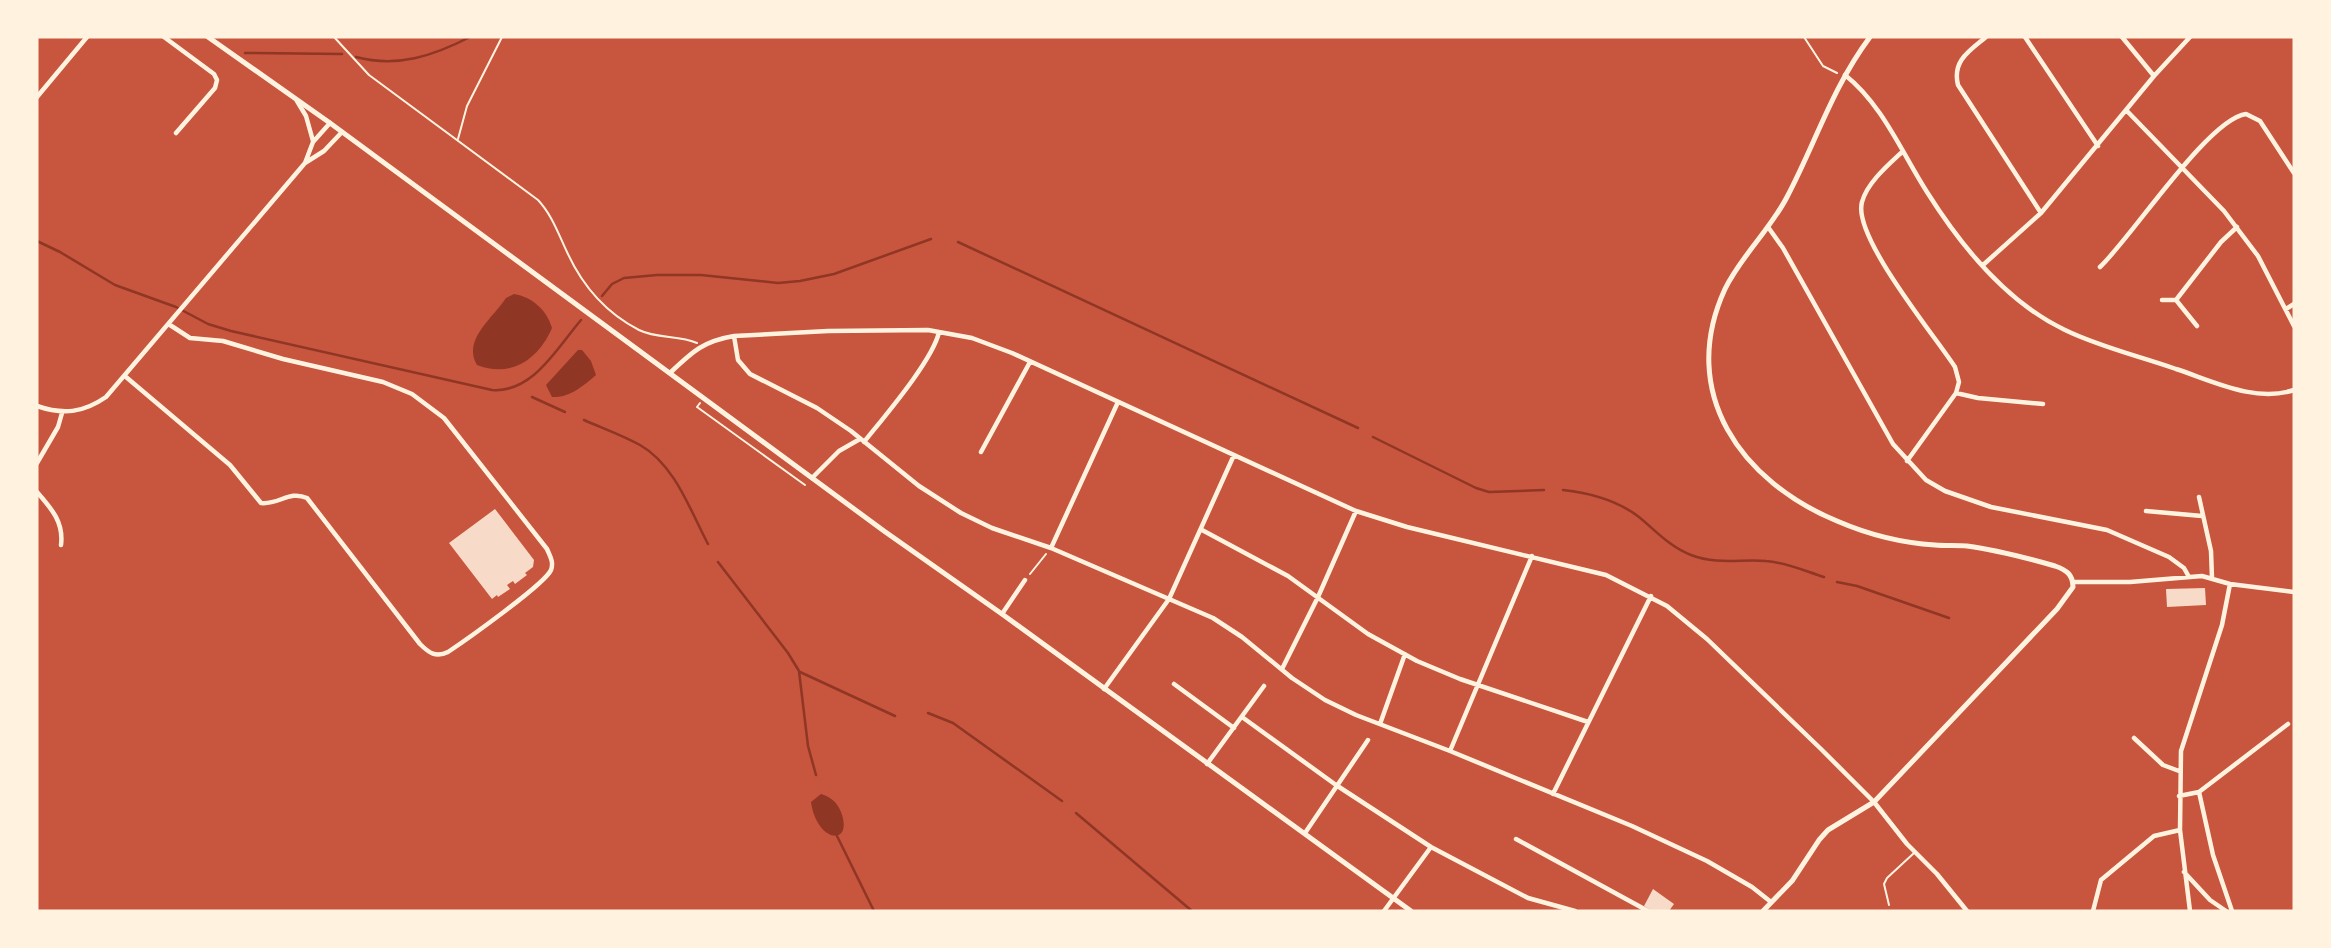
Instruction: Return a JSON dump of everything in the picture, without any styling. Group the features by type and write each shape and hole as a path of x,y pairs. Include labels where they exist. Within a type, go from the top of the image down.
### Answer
{"main road":[{"path":"208,37 330,123 812,478 1411,911"},
{"path":"1763,911 1792,881 1828,830 1874,802 2057,609 2069,595 2073,582 2064,569 2037,561 1978,548 1933,545 1876,534 1839,522 1799,502 1776,487 1741,453 1725,427 1714,398 1710,378 1711,342 1718,308 1727,286 1769,227 1792,188 1821,120 1845,75 1870,37"}],"street":[{"path":"37,97 87,37"},
{"path":"164,37 214,74 217,80 215,88 176,133"},
{"path":"1986,37 1958,63 1958,85 2041,213"},
{"path":"2025,37 2098,146"},
{"path":"2122,37 2154,76"},
{"path":"1983,265 2041,213 2154,76 2190,37"},
{"path":"1845,75 1875,106 1946,220 1983,265 2026,305 2047,320 2082,337 2250,393 2283,394 2294,390"},
{"path":"296,100 311,129 313,142"},
{"path":"2127,111 2212,196 2237,227 2258,256 2294,326"},
{"path":"2100,267 2183,167 2225,124 2237,116 2246,114 2260,121 2294,173"},
{"path":"305,163 313,142 330,123"},
{"path":"37,406 62,413 77,411 97,403 126,377 305,163 324,151 342,132"},
{"path":"1902,152 1870,187 1861,203 1861,212 1866,231 1883,262 1955,368 1959,382 1955,393 1908,461"},
{"path":"1769,227 1894,444 1926,480 1955,495 2003,510 2108,530 2169,557 2185,568 2189,577"},
{"path":"2176,300 2221,242 2237,227"},
{"path":"2162,300 2176,300"},
{"path":"2176,300 2197,326"},
{"path":"2286,309 2294,304"},
{"path":"126,377 230,465 261,503 269,504 294,495 307,498 420,644 433,655 449,652 550,573 552,563 547,550 444,418 420,398 383,382 284,359 219,340 190,338 170,325"},
{"path":"671,372 701,345 734,336 903,329 939,332 983,342 1030,362 1356,511 1407,527 1606,575 1651,596 1707,639 1874,802 1967,911"},
{"path":"812,478 839,451 862,440 928,357 939,332"},
{"path":"734,336 736,353 743,369 817,408 946,504 992,528 1051,548 1213,618 1325,700 1685,850 1752,887 1772,902"},
{"path":"981,452 1030,362"},
{"path":"1955,393 1978,398 2043,404"},
{"path":"1051,548 1118,402"},
{"path":"37,463 58,427 62,413"},
{"path":"1104,689 1169,599 1234,455"},
{"path":"37,492 53,510 63,533 61,545"},
{"path":"2199,497 2211,551 2212,578"},
{"path":"1282,669 1356,511"},
{"path":"2146,511 2203,516"},
{"path":"1202,530 1258,559 1318,597 1368,634 1405,654 1478,685 1588,722"},
{"path":"1450,751 1532,556"},
{"path":"2073,582 2212,578 2230,584 2294,592"},
{"path":"1002,614 1025,580"},
{"path":"2190,911 2180,830 2179,771 2186,730 2224,617 2230,584"},
{"path":"1553,794 1651,596"},
{"path":"1380,724 1405,654"},
{"path":"1174,684 1234,728"},
{"path":"1207,764 1264,686"},
{"path":"1242,717 1336,785 1431,847 1528,898 1574,911"},
{"path":"2179,796 2199,792 2288,724"},
{"path":"2134,738 2163,765 2179,771"},
{"path":"1304,834 1368,740"},
{"path":"2199,792 2213,855 2232,911"},
{"path":"2092,911 2101,880 2154,836 2180,830"},
{"path":"1516,839 1648,911"},
{"path":"1384,911 1431,847"},
{"path":"2184,872 2210,900 2226,911"}],"lane":[{"path":"1889,905 1884,884 1915,852"}],"path":[{"path":"334,37 369,75 541,204 553,221 577,272 611,311 641,331 701,345"},
{"path":"457,140 467,106 502,37"},
{"path":"1804,37 1824,66 1845,75"},
{"path":"697,407 805,485"},
{"path":"1025,580 1051,548"}],"shaded area":[{"path":"514,294 533,301 543,310 552,328 539,349 522,363 501,369 477,365 473,356 476,338 506,298"},
{"path":"578,350 582,350 591,361 596,375 570,393 552,397 546,385"},
{"path":"821,794 838,805 844,823 843,831 839,835 827,833 815,816 811,802"}],"building":[{"path":"495,509 534,560 533,567 525,573 527,575 515,584 513,581 507,585 510,589 492,599 449,543"},
{"path":"2205,588 2206,605 2167,607 2166,589"},
{"path":"1653,889 1674,904 1669,911 1652,911 1644,906"}],"waterway":[{"path":"356,57 400,61 428,55 470,37"},
{"path":"245,53 342,54"},
{"path":"602,296 612,284 624,278 657,275 701,275 778,283 800,281 834,274 931,239"},
{"path":"37,241 115,285 176,307 208,324 492,390 507,389 532,377 581,320"},
{"path":"958,242 1358,428"},
{"path":"532,397 565,412"},
{"path":"584,420 640,445 663,464 680,489 708,544"},
{"path":"1373,437 1476,488 1489,492 1544,490"},
{"path":"1563,490 1593,495 1622,506 1670,543 1691,555 1719,561 1773,562 1824,577"},
{"path":"718,562 799,671 808,746 816,775"},
{"path":"1837,582 1857,586 1949,618"},
{"path":"800,672 895,716"},
{"path":"928,713 953,723 1062,801"},
{"path":"1076,813 1192,911"},
{"path":"837,836 874,911"}]}
